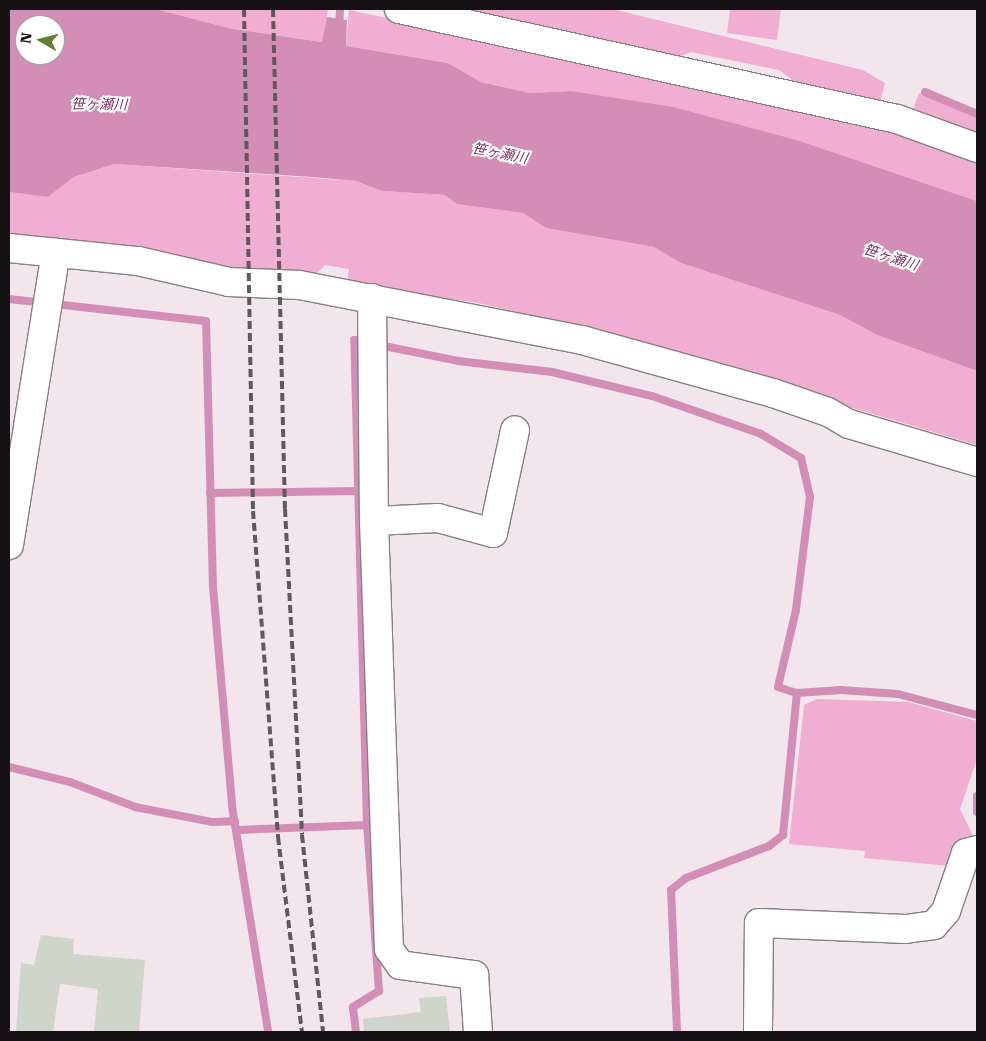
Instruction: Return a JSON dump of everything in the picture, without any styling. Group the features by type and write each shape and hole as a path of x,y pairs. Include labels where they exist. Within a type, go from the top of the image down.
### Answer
{"street":[{"path":"399,9 896,119 977,148"},
{"path":"9,248 138,261 230,282 299,285 582,340 773,393 828,412 849,424 977,462"},
{"path":"9,545 50,302 56,253"},
{"path":"372,298 374,522 389,949 400,965 474,975 478,1032"},
{"path":"374,522 438,518 493,533 515,430"},
{"path":"758,1032 759,923 906,929 934,925 946,912 966,853 977,850"}],"shaded area":[{"path":"155,9 328,9 323,42 233,29"},
{"path":"447,9 612,9 863,70 885,83 880,102 798,84 779,70 691,52 678,57"},
{"path":"730,9 781,9 777,40 727,33"},
{"path":"349,10 894,127 977,159 977,201 800,141 571,91 530,93 481,82 448,63 346,46"},
{"path":"919,93 977,117 977,139 919,118 913,109"},
{"path":"114,164 356,181 382,191 445,195 458,204 523,213 546,228 654,247 681,263 840,315 877,335 977,371 977,445 578,326 478,303 347,283 349,269 325,265 317,273 239,268 9,238 9,192 48,197 74,177"},
{"path":"817,699 908,702 977,721 976,762 960,809 974,838 950,866 864,858 865,851 789,844 804,705"}],"water":[{"name":"笹ヶ瀬川","path":"9,9 155,9 233,29 322,42 327,17 347,20 346,46 448,63 481,82 530,93 571,91 673,107 800,141 977,201 977,371 877,335 840,315 681,263 654,247 546,228 523,213 457,204 445,195 382,191 356,181 114,164 74,177 48,197 9,192"}],"building":[{"path":"41,935 74,939 73,954 145,960 139,1032 94,1032 98,989 60,984 53,1032 16,1032 21,963 34,965"},
{"path":"446,996 450,1032 364,1032 363,1019 421,1012 419,998"}],"waterway":[{"path":"339,29 340,9"},
{"path":"925,92 977,114"},
{"path":"9,299 206,321 213,587 232,806 268,1032"},
{"path":"356,1032 353,1007 379,991 367,825 354,340 458,361 552,372 652,396 761,434 801,458 810,497 796,610 778,687 797,693 841,690 898,694 977,715"},
{"path":"210,493 358,491"},
{"path":"677,1032 671,890 686,878 769,846 783,835 797,693"},
{"path":"9,767 70,782 135,807 212,822 235,821"},
{"path":"977,796 977,812"},
{"path":"237,830 367,825"}],"railway":[{"path":"244,9 253,511 278,837 302,1032"},
{"path":"273,9 285,509 302,835 323,1032"}]}
